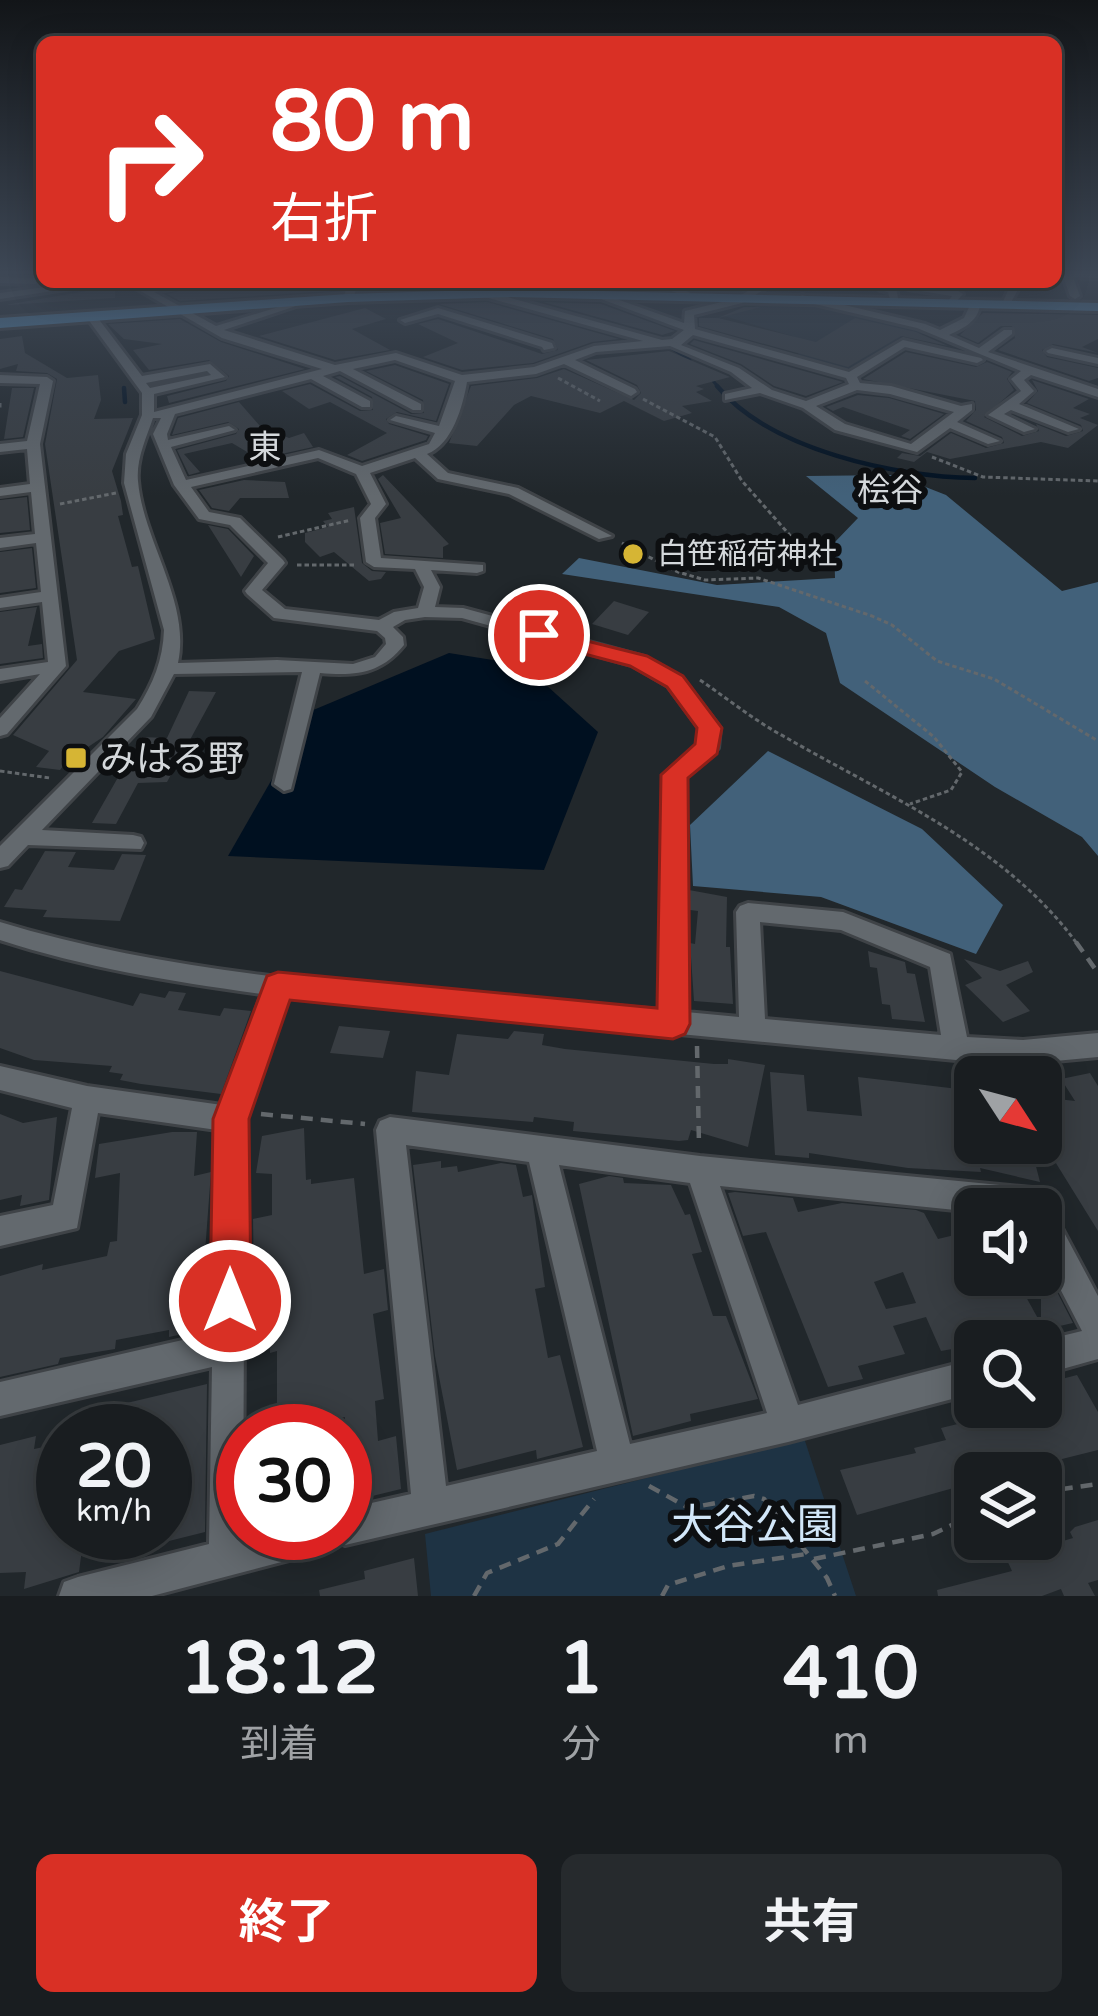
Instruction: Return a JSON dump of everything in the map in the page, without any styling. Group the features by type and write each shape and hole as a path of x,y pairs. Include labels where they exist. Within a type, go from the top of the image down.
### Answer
{"street":[{"path":"0,860 42,818 82,793 106,769 168,670 172,630 131,482 133,454 148,415 145,386 115,347"},
{"path":"271,347 385,387 417,407"},
{"path":"588,347 617,347"},
{"path":"680,347 735,370 762,389 806,405 840,427 914,448 966,409 744,347"},
{"path":"806,405 854,381 898,347"},
{"path":"919,347 984,362 994,358"},
{"path":"970,347 1093,388"},
{"path":"980,352 985,347"},
{"path":"148,415 169,415 396,356 461,379 541,369 594,349"},
{"path":"1057,349 1098,361"},
{"path":"566,361 631,392"},
{"path":"210,367 218,377 145,386 210,367"},
{"path":"1021,427 994,415 1028,392 1018,386 1017,379 1031,370"},
{"path":"314,376 363,402 385,387"},
{"path":"181,485 249,476 319,454 362,471 419,454 434,447 457,410 461,379"},
{"path":"0,380 46,381 33,444 57,666 0,730"},
{"path":"1064,396 1093,388"},
{"path":"729,397 762,389"},
{"path":"1010,405 1069,426"},
{"path":"169,415 160,434 181,485 204,516 229,518 259,541 278,565 254,585 253,591 270,609 291,616 382,626 400,616 463,613 502,627 613,652 663,675 691,700 710,728 712,740 674,775 685,1025"},
{"path":"396,419 441,430"},
{"path":"948,423 988,438"},
{"path":"164,445 230,430"},
{"path":"0,448 33,444"},
{"path":"419,454 443,476 513,491 604,536"},
{"path":"362,471 379,504 370,515 374,562 477,568"},
{"path":"230,493 249,476"},
{"path":"0,492 39,488"},
{"path":"0,543 44,537"},
{"path":"422,566 432,587 425,612"},
{"path":"0,603 51,596"},
{"path":"168,670 353,670 381,661 395,645 394,637 382,626"},
{"path":"0,675 57,666"},
{"path":"284,784 312,667"},
{"path":"23,837 133,843"},
{"path":"753,1032 748,912 843,921 941,961 956,1048"},
{"path":"0,931 38,944 167,970 278,986 956,1048 1023,1052 1098,1045"},
{"path":"229,1404 231,1119 278,986"},
{"path":"0,1078 87,1099 231,1119"},
{"path":"0,1231 66,1217 87,1099"},
{"path":"430,1505 390,1130 954,1195"},
{"path":"541,1150 617,1463"},
{"path":"700,1169 788,1425"},
{"path":"1062,1260 1098,1329"},
{"path":"1062,1352 1098,1343"},
{"path":"0,1400 230,1346"},
{"path":"372,1520 788,1425 954,1382"},
{"path":"78,1596 219,1560"}],"path":[{"path":"541,369 600,401"},
{"path":"631,392 715,437 742,481 817,566"},
{"path":"0,403 0,410"},
{"path":"914,448 983,477 1098,481"},
{"path":"41,507 122,492"},
{"path":"259,541 370,515"},
{"path":"604,536 678,572 705,580 758,578 872,616 892,625 937,661 994,679 1098,741"},
{"path":"278,565 374,562"},
{"path":"663,675 706,681 780,735 908,805 1022,882 1060,921 1098,974"},
{"path":"865,681 934,737 962,772 951,790 908,805"},
{"path":"0,771 58,778"},
{"path":"685,1025 700,1169"},
{"path":"231,1119 251,1113 390,1130"},
{"path":"474,1596 487,1573 558,1544 617,1463 689,1508 754,1496 764,1499 835,1596"},
{"path":"1062,1489 1098,1484"},
{"path":"662,1596 668,1585 728,1566 810,1557 933,1534 954,1524"}],"shaded area":[{"path":"807,347 887,347 850,374 793,357"},
{"path":"895,475 946,495 1062,591 1098,582 1098,856 1082,837 995,787 840,683 826,633 779,607 562,574 579,558 717,585 835,578 834,543 858,518 806,476"},
{"path":"449,653 524,665 598,732 544,870 228,856 311,711"},
{"path":"768,751 922,829 1003,905 976,954 821,897 693,886 690,825"}],"green space":[{"name":"大谷公園","path":"804,1438 856,1596 431,1596 425,1534"}],"building":[{"path":"0,347 24,347 25,353 67,378 98,375 101,400 94,419 133,418 112,471 123,515 118,516 132,567 138,566 155,639 119,651 83,692 136,699 103,737 85,749 77,748 60,770 36,767 49,751 13,735 77,660 45,444 57,379 47,373 16,371 18,364 0,369"},
{"path":"238,347 305,369 169,403 167,396 226,381 229,376 209,360 149,370 133,350"},
{"path":"295,347 390,350 335,360"},
{"path":"447,347 523,347 542,354 577,347 533,363 462,370 423,357"},
{"path":"699,347 721,347 843,382 806,396 774,386 741,364"},
{"path":"777,347 881,347 848,367"},
{"path":"1047,347 1042,350 1047,357 1098,368 1098,378 1089,381 998,350"},
{"path":"669,351 730,377 696,386 704,389 696,392 712,401 682,406 692,413 664,421 624,401 600,413 531,396 514,405 477,446 449,443 471,386 537,378 564,369 634,400 641,393 637,385 586,360"},
{"path":"906,352 976,367 987,362 1012,372 1007,379 1014,390 984,417 1022,436 1039,431 1036,424 1066,436 1083,431 1081,425 1027,403 1038,391 1032,380 1089,399 1073,408 1090,414 1080,418 1098,425 1068,448 1041,442 950,459 927,452 914,462 897,458 902,453 920,456 951,433 986,448 1004,443 1002,437 966,421 976,410 975,401 863,379"},
{"path":"395,365 449,384 436,421 397,412 386,419 428,436 426,440 362,461 347,455 387,433 330,402 309,409 282,391 310,384 360,411 373,410 372,397 335,377 340,376 411,414 424,413 423,400 366,371"},
{"path":"12,388 34,388 23,437 4,439"},
{"path":"858,395 889,398 944,414 910,439 901,436 910,430 843,407 833,411 826,407"},
{"path":"239,402 260,426 289,438 304,433 313,447 259,459 232,443 184,454 200,472 189,475 177,450 236,434 239,429 228,422 172,435 178,418"},
{"path":"383,475 449,544 443,547 443,558 385,554 380,523 401,518 378,479"},
{"path":"244,480 285,482 289,498 240,498 229,511 212,508 199,490"},
{"path":"27,497 30,530 0,533 0,500"},
{"path":"354,507 362,563 372,571 386,572 381,579 369,581 334,552 320,557 305,542 305,533 328,527 323,521 332,519 328,513"},
{"path":"208,525 228,529 254,556 241,577"},
{"path":"32,548 36,588 0,593 0,552"},
{"path":"614,601 649,612 628,635 592,624"},
{"path":"37,607 28,646 42,644 43,658 0,664 0,612"},
{"path":"189,691 216,692 167,782 138,783 116,824 92,823 141,737 167,738"},
{"path":"45,851 76,852 68,867 114,870 122,854 146,855 120,921 43,917 47,910 4,907 15,889 22,890"},
{"path":"689,890 727,897 726,947 730,947 733,1004 694,1001 690,943 695,944 698,911 690,910"},
{"path":"868,951 905,962 907,973 915,974 925,1022 892,1019 890,1005 882,1004 877,968 870,967"},
{"path":"964,959 1000,971 1028,961 1033,972 1006,985 1030,1011 1003,1022 965,985 982,978"},
{"path":"0,971 133,1006 140,993 165,998 169,991 186,993 178,1010 220,1016 224,1008 251,1011 221,1094 141,1084 120,1080 123,1074 109,1072 112,1066 34,1060 0,1048"},
{"path":"339,1026 390,1031 383,1058 330,1053"},
{"path":"514,1031 544,1034 542,1045 565,1049 765,1065 748,1147 691,1130 688,1140 679,1141 573,1131 574,1122 534,1117 533,1122 412,1112 416,1071 449,1075 457,1034 508,1039"},
{"path":"770,1072 804,1075 807,1111 862,1116 858,1077 954,1088 954,1164 1035,1164 1040,1182 980,1168 981,1172 908,1168 809,1153 809,1158 775,1155"},
{"path":"1090,1073 1098,1086 1098,1231 1056,1164 1062,1164 1062,1099 1075,1101 1062,1079"},
{"path":"0,1114 23,1123 57,1117 49,1200 20,1206 22,1195 0,1200"},
{"path":"304,1128 306,1180 311,1179 311,1184 354,1178 364,1274 384,1269 388,1310 373,1314 384,1399 375,1401 378,1441 396,1436 401,1489 372,1496 372,1404 277,1404 277,1351 270,1353 269,1312 274,1311 278,1277 254,1279 253,1219 272,1215 272,1174 256,1173 262,1136"},
{"path":"197,1132 194,1176 211,1172 203,1279 205,1329 116,1340 115,1349 60,1358 58,1364 0,1377 0,1276 43,1264 42,1270 107,1256 110,1242 117,1241 120,1173 95,1178 99,1144"},
{"path":"441,1161 441,1168 457,1166 458,1172 501,1163 516,1165 523,1197 532,1195 545,1287 535,1289 548,1358 560,1355 583,1447 537,1459 536,1450 457,1470 435,1356 413,1165"},
{"path":"609,1176 623,1178 624,1183 671,1185 685,1215 690,1214 702,1252 692,1254 713,1316 726,1316 758,1399 690,1414 691,1421 633,1436 579,1184"},
{"path":"728,1193 793,1198 798,1212 842,1203 916,1210 924,1213 938,1239 954,1235 954,1296 1026,1296 1039,1320 954,1320 954,1349 941,1351 926,1317 893,1326 905,1354 858,1366 863,1379 828,1387 766,1232 743,1236","holes":["903,1272 916,1303 886,1309 874,1282"]},
{"path":"1041,1296 1059,1296 1073,1323 1041,1320"},
{"path":"1077,1375 1098,1412 1098,1450 1062,1459 1062,1452 954,1452 954,1488 857,1515 840,1470 916,1453 914,1448 946,1440 941,1428 954,1425 1062,1428 1062,1379"},
{"path":"207,1384 205,1532 192,1535 192,1404 122,1404"},
{"path":"36,1436 36,1560 81,1560 79,1572 24,1589 26,1572 0,1573 0,1445"},
{"path":"1098,1520 1098,1580 1088,1583 1095,1596 1064,1596 1061,1589 1042,1596 938,1596 937,1590 1012,1571 1007,1560 1062,1560 1062,1541 1073,1538 1070,1532"},
{"path":"414,1558 418,1596 320,1596 319,1590 365,1579 364,1571"}],"waterway":[{"path":"670,347 690,360"},
{"path":"708,375 719,388"},
{"path":"124,388 125,402"},
{"path":"719,388 769,427 836,456 909,472 975,478"}],"place":[{"name":"白笹稲荷神社","path":"633,554"},
{"name":"みはる野","path":"76,758"}],"district":[{"name":"東","path":"265,446"},
{"name":"桧谷","path":"890,489"}],"route":[{"path":"230,1301 231,1119 278,986 673,1024 674,775 708,748 710,728 675,682 638,661 539,635"}]}
